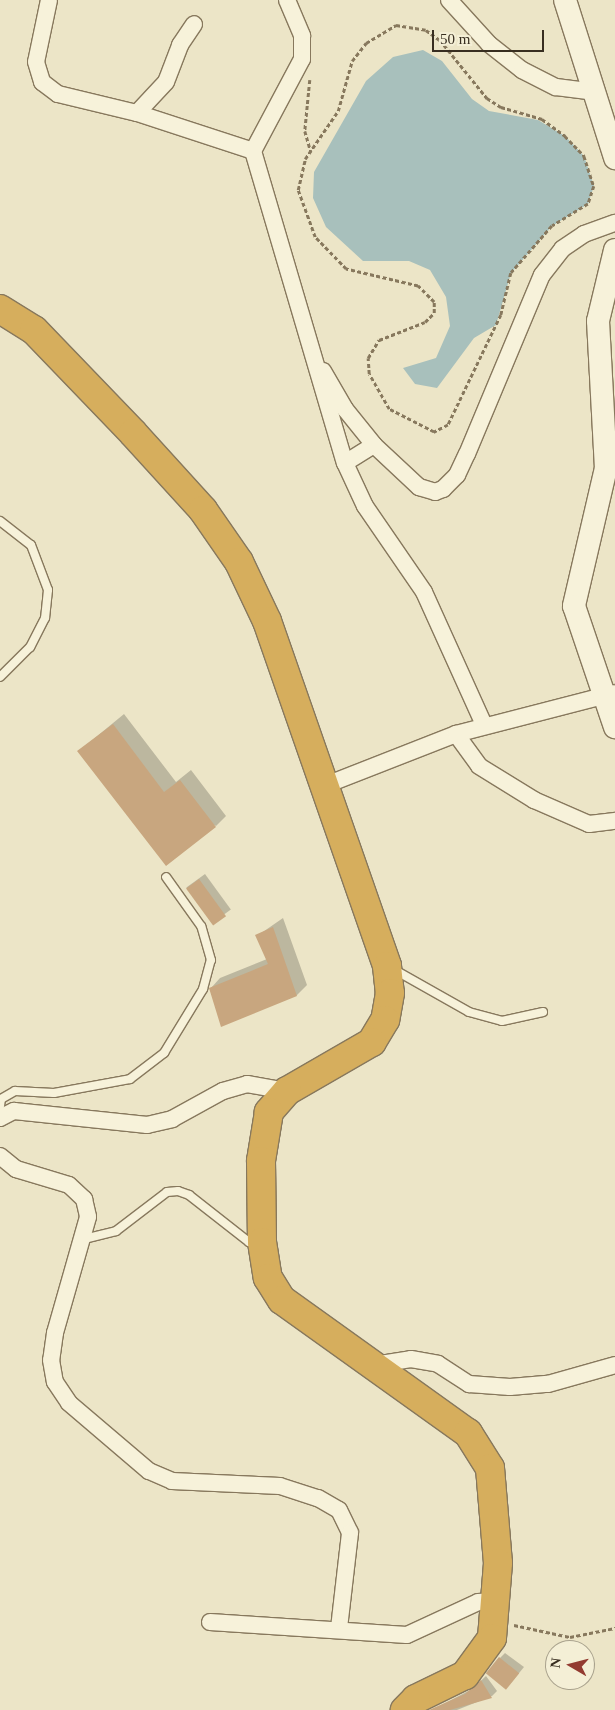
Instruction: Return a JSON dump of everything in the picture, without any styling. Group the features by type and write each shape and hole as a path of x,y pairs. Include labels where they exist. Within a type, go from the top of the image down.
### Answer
{"highway":[{"path":"0,308 34,330 133,433 203,510 239,562 267,621 326,785 387,966 390,993 385,1020 372,1042 287,1091 275,1102 265,1123 262,1242 268,1278 282,1300 444,1414 484,1453 496,1529 497,1611 486,1650 465,1675 416,1699 405,1710"}],"street":[{"path":"49,0 36,62 42,82 58,94 137,113 253,151"},
{"path":"287,0 302,36 302,59 253,151 345,463 365,506 424,592 484,725"},
{"path":"449,0 488,44 522,70 556,87 596,92"},
{"path":"565,0 596,92 615,158"},
{"path":"137,113 166,82 180,45 194,24"},
{"path":"310,348 345,409 374,445 419,487 435,492 450,484 467,454 542,275 562,249 584,234 615,223"},
{"path":"615,250 597,344 602,366 606,468 574,606 609,694 615,727"},
{"path":"345,463 374,445"},
{"path":"326,785 456,734 484,725 609,694"},
{"path":"456,734 479,766 534,800 589,824 615,820"},
{"path":"0,1118 14,1111 147,1125 172,1119 223,1092 247,1084 287,1091"},
{"path":"0,1156 16,1169 69,1185 84,1199 88,1217 84,1239 55,1333 51,1360 60,1389 69,1403 149,1470 172,1481 280,1486 339,1510 350,1533 339,1628"},
{"path":"374,1365 411,1359 438,1364 470,1384 510,1388 548,1384 615,1365"},
{"path":"210,1622 339,1628 407,1635 478,1602 497,1611"}],"lane":[{"path":"0,521 31,545 48,590 45,618 30,648 0,676"},
{"path":"0,1106 1,1098 14,1091 54,1093 130,1079 164,1053 203,989 210,960 201,926 166,877"},
{"path":"387,966 469,1012 502,1021 543,1012"},
{"path":"84,1239 116,1231 168,1192 178,1191 189,1195 249,1242 262,1242"}],"path":[{"path":"310,76 304,131 311,152 299,174 298,190 315,237 330,256 363,276 418,286 434,302 434,313 425,322 379,340 368,358 369,374 389,409 403,420 434,432 443,431 496,325 511,273 552,226 588,204 592,195 593,175 584,156 542,119 501,108 487,98 455,55 426,30 396,25 366,43 352,61 338,111 311,152"},
{"path":"497,1611 570,1637 615,1628"}],"water":[{"path":"423,50 442,61 472,99 489,111 538,120 565,136 584,156 594,186 588,204 552,226 511,273 496,325 474,338 437,388 415,384 403,368 436,358 450,326 446,297 430,270 409,261 363,261 326,227 313,198 314,172 366,81 393,57"}],"building":[{"path":"113,724 164,792 180,780 216,827 166,866 77,751"},
{"path":"199,879 226,916 213,926 186,888"},
{"path":"273,927 297,996 221,1027 209,988 268,964 255,935"},
{"path":"499,1657 519,1673 506,1690 486,1673"},
{"path":"481,1680 492,1698 450,1710 429,1710 465,1694"}]}
